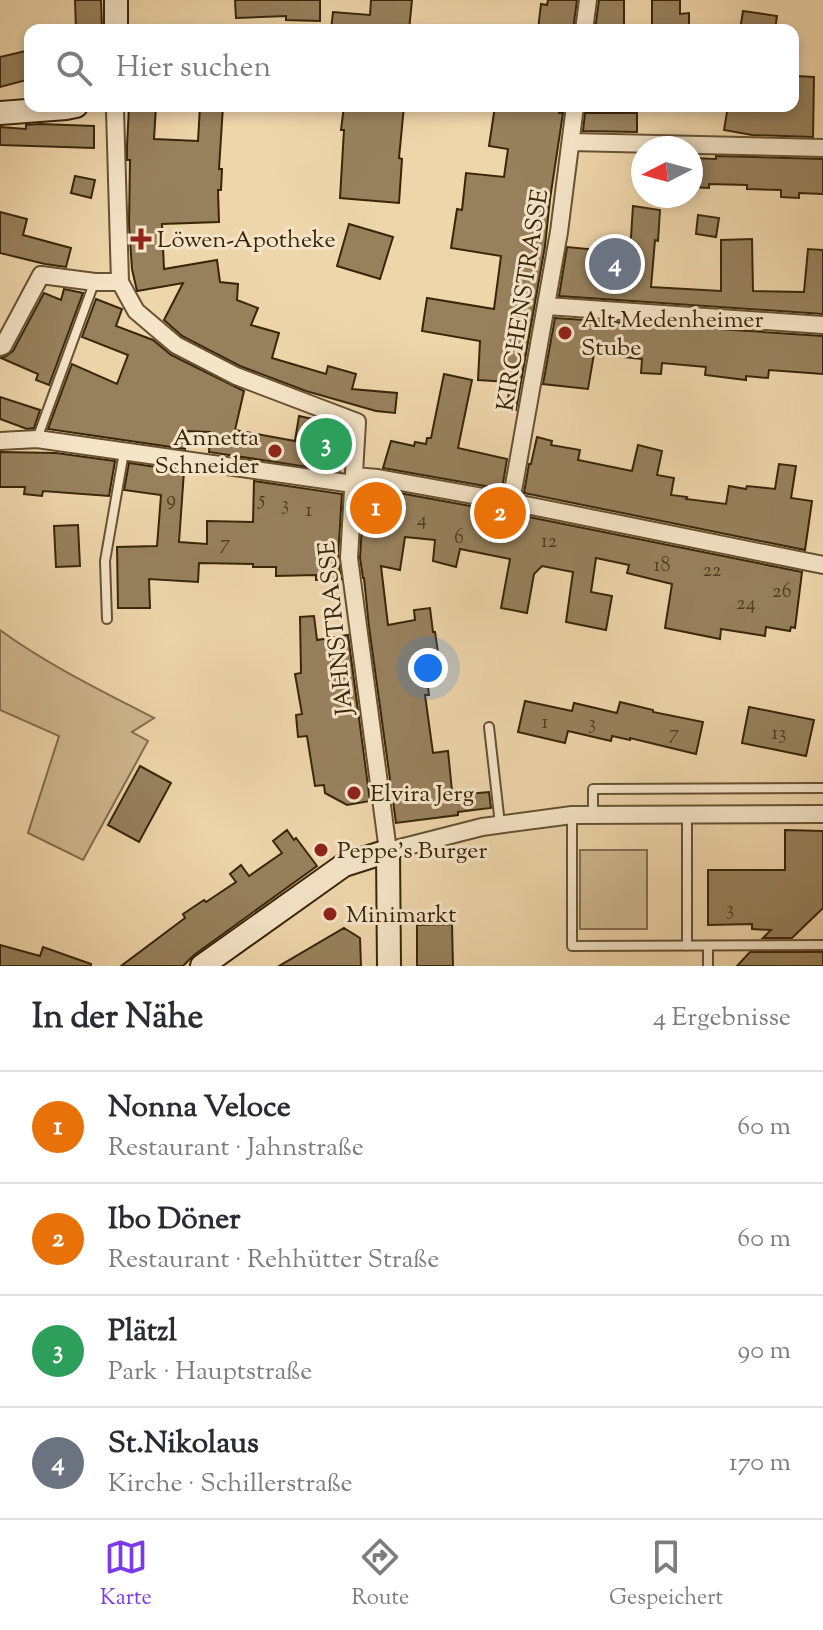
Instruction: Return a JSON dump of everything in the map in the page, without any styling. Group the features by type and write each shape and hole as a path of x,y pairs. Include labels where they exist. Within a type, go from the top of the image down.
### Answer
{"street":[{"path":"116,0 116,24"},
{"path":"585,24 588,0"},
{"path":"0,113 24,111"},
{"path":"0,347 41,275 120,282 115,112"},
{"name":"KIRCHENSTRASSE","path":"511,502 547,306 574,112"},
{"path":"571,142 823,148"},
{"name":"JAHNSTRASSE","path":"120,282 136,311 176,345 236,376 357,422 349,558 388,851 389,966"},
{"path":"547,306 823,325"},
{"path":"0,441 37,439 354,480 378,478 823,565"},
{"path":"202,966 344,865 482,827 572,815 823,814"}],"lane":[{"path":"37,439 95,282"},
{"path":"107,619 105,561 124,451"},
{"path":"489,727 500,824"},
{"path":"593,815 593,789 823,788"},
{"path":"687,814 687,946"},
{"path":"572,815 572,946 823,945"},
{"path":"708,946 708,966"}],"shaded area":[{"path":"318,419 330,428 338,441 341,463 337,473 310,469"},
{"path":"0,630 56,666 154,718 132,732 148,741 83,860 28,833 59,736 0,710"},
{"path":"580,850 647,850 647,929 580,929"}],"building":[{"path":"75,0 101,0 102,24 76,24"},
{"path":"235,0 320,0 320,21 286,20 286,16 236,18"},
{"path":"371,0 412,0 410,24 332,24 333,12 370,15"},
{"path":"548,0 577,0 574,24 539,24 541,4 547,5"},
{"path":"599,0 624,0 624,24 596,24"},
{"path":"652,0 680,0 680,14 689,13 689,24 652,24"},
{"path":"743,11 777,16 776,24 741,24"},
{"path":"24,51 24,81 0,87 0,57"},
{"path":"799,76 814,77 813,137 752,135 724,130 727,112 799,112"},
{"path":"129,112 156,112 154,139 198,141 200,112 223,112 219,222 162,224 164,269 217,260 220,282 238,284 237,300 258,308 251,325 279,333 272,358 326,374 328,366 356,374 352,389 397,393 395,413 376,411 306,391 240,366 182,336 164,320 183,283 137,291 132,269 130,160 127,160"},
{"path":"343,112 403,112 399,203 340,198 344,130 341,130"},
{"path":"494,112 563,113 545,246 516,410 507,408 510,382 478,380 480,341 422,331 427,298 494,309 501,256 451,248 457,209 462,210 466,173 504,177 508,149 489,146"},
{"path":"585,113 637,113 637,132 583,131"},
{"path":"26,125 94,126 94,148 0,145 0,127 26,129"},
{"path":"716,156 823,159 823,194 799,193 799,198 781,197 781,190 747,189 747,185 709,184 709,188 703,188 703,158 716,159"},
{"path":"75,176 95,180 91,198 71,193"},
{"path":"633,208 660,210 651,287 721,291 721,240 752,239 753,291 804,292 808,249 823,250 823,314 559,296 567,247 630,253"},
{"path":"0,212 27,219 23,235 71,248 66,267 0,253"},
{"path":"698,215 719,218 716,237 696,234"},
{"path":"349,224 393,237 380,279 337,266"},
{"path":"64,289 83,293 49,385 36,380 38,374 1,358 13,351 44,293 61,300"},
{"path":"96,299 122,309 116,326 153,340 171,355 244,391 235,430 295,441 299,416 317,420 308,467 209,452 210,432 186,431 185,449 48,429 72,364 117,384 128,355 82,337"},
{"path":"555,318 823,336 823,374 769,370 768,378 746,376 746,380 705,375 706,367 662,363 661,374 641,373 642,359 594,354 588,389 543,384"},
{"path":"444,374 472,380 458,448 507,459 502,489 383,468 391,441 414,446 415,442 426,444 427,438 431,438"},
{"path":"0,397 40,410 34,428 27,429 0,419"},
{"path":"537,437 552,441 551,445 580,450 578,460 632,471 638,445 662,451 657,475 674,478 671,495 726,504 729,486 775,489 779,464 796,466 791,498 812,501 805,550 524,493"},
{"path":"0,452 56,453 115,461 109,496 43,491 42,496 24,494 25,487 0,487"},
{"path":"129,463 184,471 179,542 207,544 207,521 253,522 254,481 342,494 338,557 341,579 316,580 316,575 276,576 276,567 253,567 253,564 199,563 198,582 149,579 150,608 118,608 117,547 157,546 161,495 124,490"},
{"path":"377,489 802,572 795,628 791,627 790,631 766,627 765,636 721,629 720,639 665,628 672,584 627,573 629,565 596,558 591,592 612,596 606,630 566,622 573,572 542,566 534,574 527,613 501,608 510,559 460,549 456,567 433,561 435,540 405,537 400,570 381,566 388,625 415,620 414,610 430,608 438,652 424,655 429,695 425,695 433,753 448,751 455,795 489,792 491,808 396,823 360,558 364,494 366,490"},
{"path":"78,525 80,566 56,567 54,526"},
{"path":"314,616 317,640 348,635 370,801 347,805 325,793 324,785 315,786 307,736 298,737 296,715 302,714 295,674 301,673 300,617"},
{"path":"525,701 572,711 574,703 617,713 620,702 703,722 696,754 630,738 612,736 611,741 568,731 565,743 518,732"},
{"path":"749,707 814,720 806,756 742,743"},
{"path":"140,766 171,783 139,842 108,825"},
{"path":"287,830 317,866 183,966 121,966 185,918 183,914 236,882 230,874 241,865 249,876 282,853 273,841"},
{"path":"785,830 823,831 823,908 792,938 763,938 771,930 752,929 752,924 708,925 708,870 785,870"},
{"path":"452,924 453,966 417,966 417,925"},
{"path":"344,928 360,938 361,966 279,966"},
{"path":"0,945 40,956 43,947 91,966 0,966"},
{"path":"750,952 823,952 823,966 737,966"}],"place":[{"name":"Löwen-Apotheke","path":"141,239"},
{"name":"St.Nikolaus","path":"615,264"},
{"name":"Alt Medenheimer Stube","path":"565,333"},
{"name":"Plätzl","path":"326,444"},
{"name":"Annetta Schneider","path":"275,451"},
{"name":"Nonna Veloce","path":"376,508"},
{"name":"Ibo Döner","path":"500,513"},
{"name":"Elvira Jerg","path":"354,793"},
{"name":"Peppe's Burger","path":"321,850"},
{"name":"Minimarkt","path":"330,914"}]}
